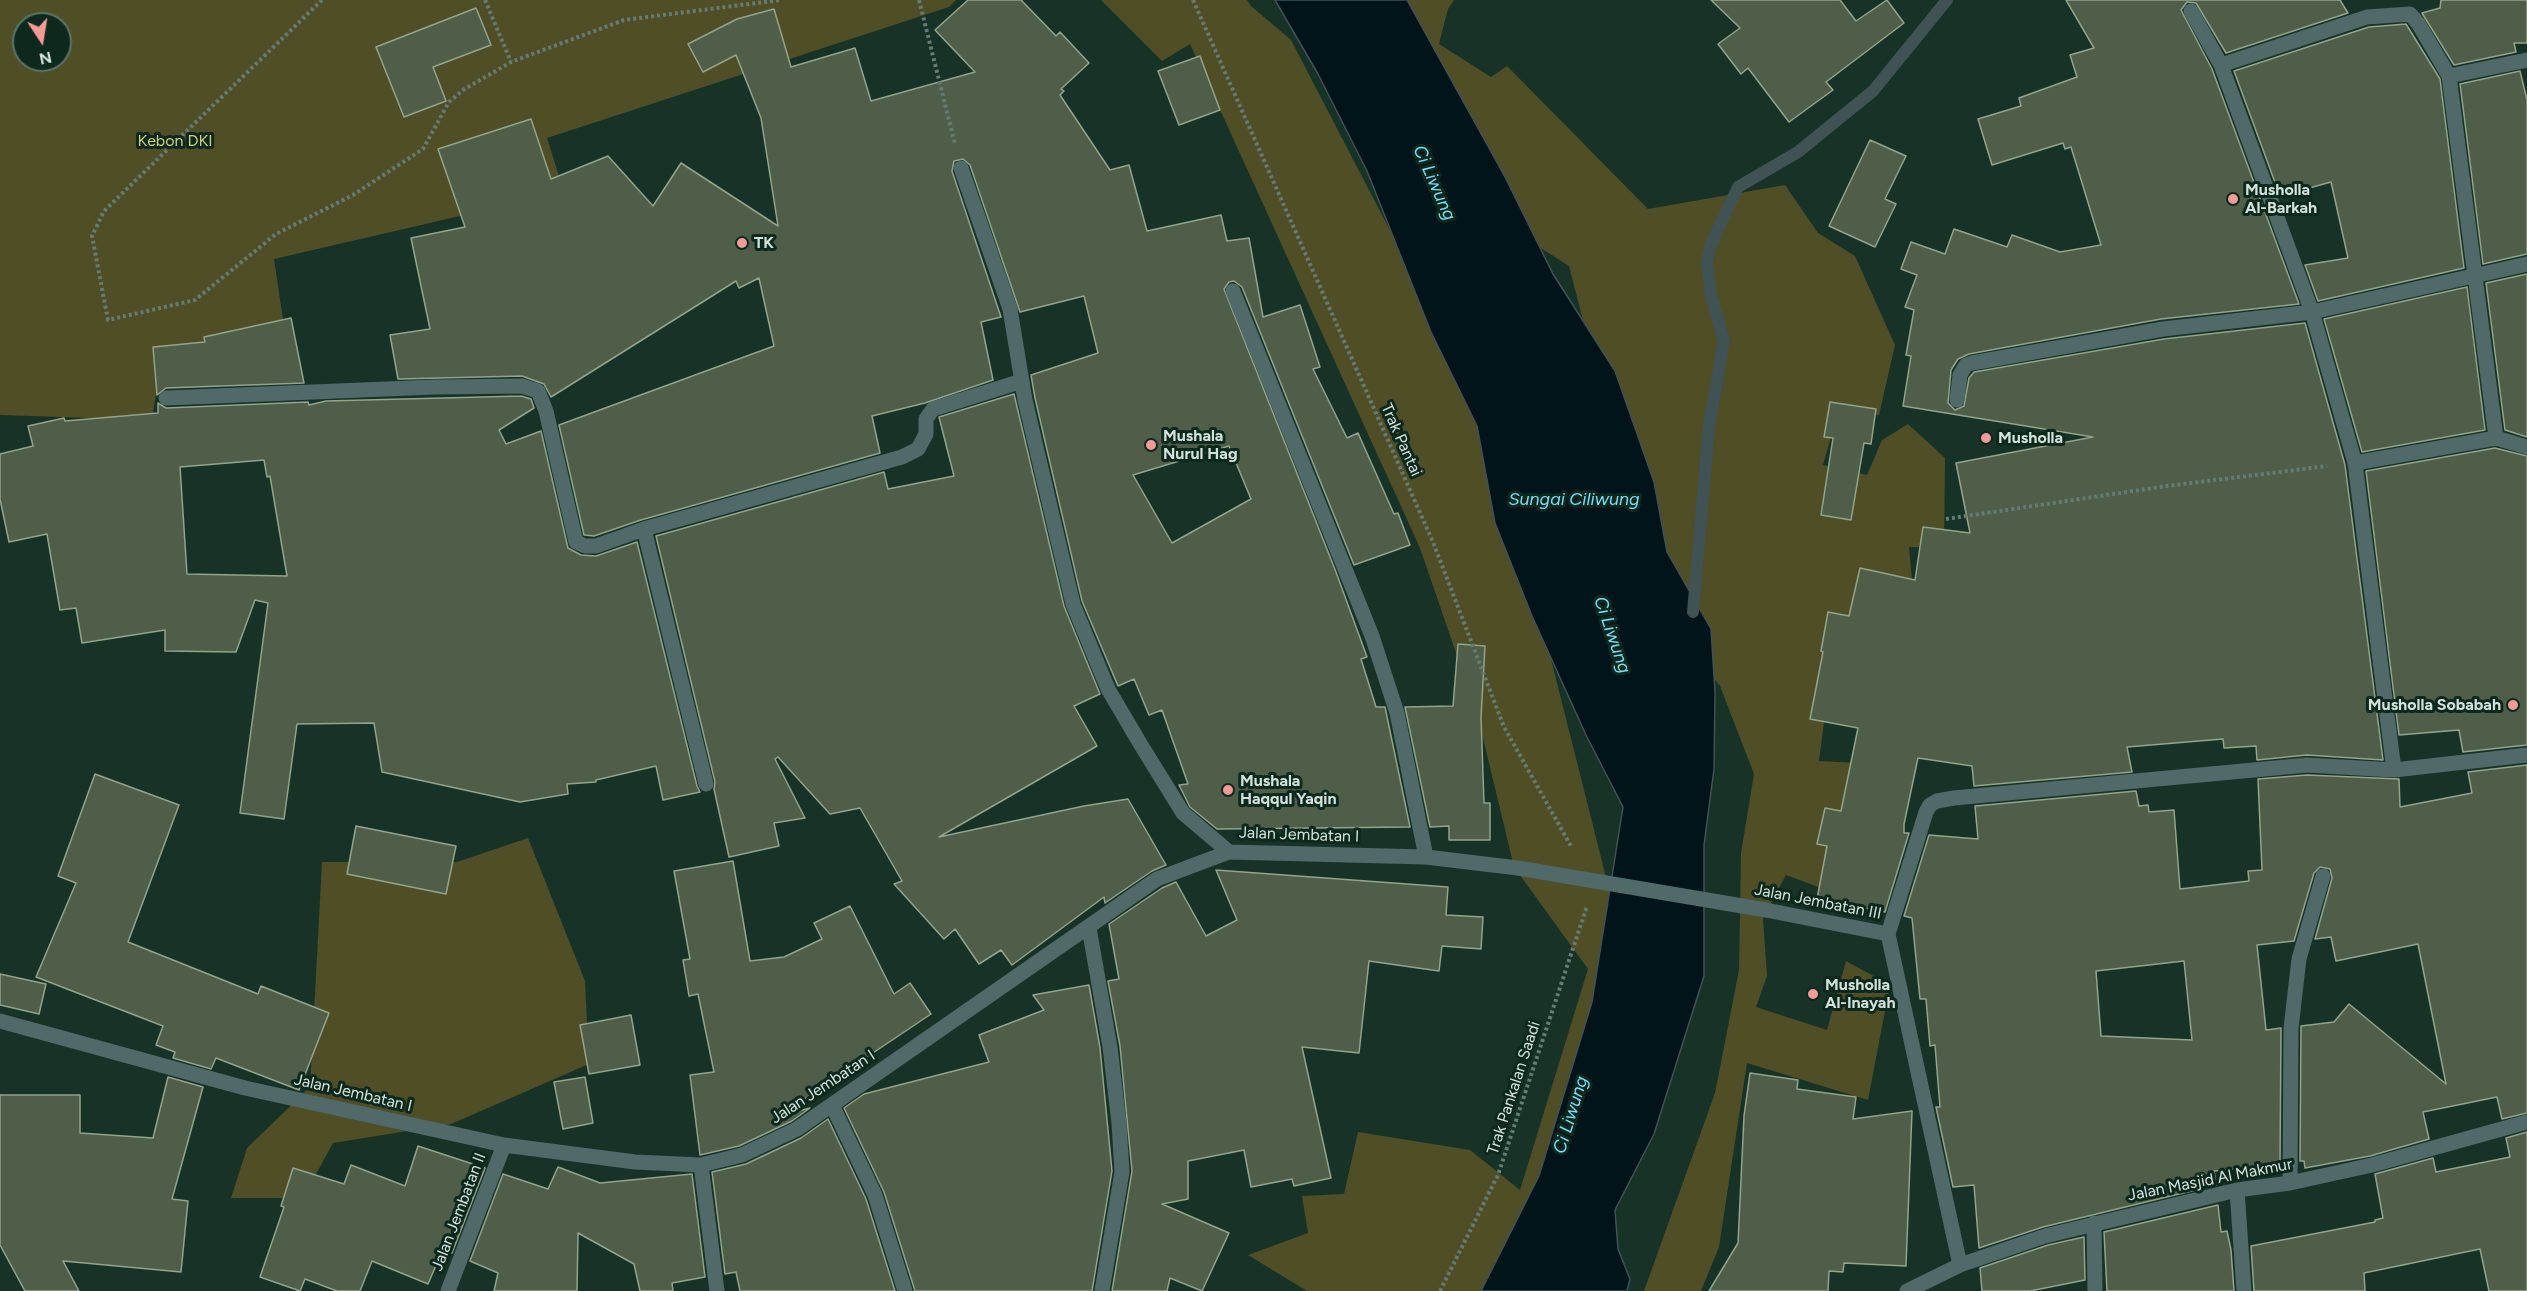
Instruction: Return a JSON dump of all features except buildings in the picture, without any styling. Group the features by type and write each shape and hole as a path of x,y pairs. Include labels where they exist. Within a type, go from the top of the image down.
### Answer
{"street":[{"path":"2191,11 2221,64 2312,312 2355,463 2394,770"},
{"path":"2221,64 2367,17 2410,14 2418,22 2449,76 2496,438"},
{"path":"2449,76 2527,60"},
{"path":"961,168 1010,309 1022,381 1073,604 1108,689 1183,813 1229,852"},
{"path":"1958,400 1960,375 1966,365 1972,363 2163,330 2312,312 2527,264"},
{"path":"1233,291 1372,636 1397,713 1426,857"},
{"path":"166,398 522,386 538,392 546,411 576,542 585,546 596,546 644,529 902,457 918,449 926,434 926,419 933,409 1022,381"},
{"path":"2355,463 2496,438 2527,447"},
{"path":"644,529 706,784"},
{"path":"1888,934 1926,812 1930,805 1937,801 2307,765 2394,770 2527,755"},
{"name":"Jalan Jembatan I","path":"0,1021 245,1088 504,1145 635,1162 701,1165 742,1155 797,1129 1089,928 1156,879 1229,852 1426,857 1514,867"},
{"name":"Jalan Jembatan III","path":"1514,867 1767,910 1888,934 1960,1265"},
{"path":"2290,1183 2294,1005 2299,959 2323,876"},
{"path":"1089,928 1110,1047 1122,1172 1102,1291"},
{"path":"832,1105 874,1195 905,1291"},
{"name":"Jalan Masjid Al Makmur","path":"1906,1291 1960,1265 2045,1236 2237,1190 2290,1183 2372,1165 2527,1122"},
{"name":"Jalan Jembatan II","path":"448,1291 504,1145"},
{"path":"701,1165 717,1291"},
{"path":"2237,1190 2244,1291"},
{"path":"2094,1223 2095,1291"}],"path":[{"path":"322,0 104,211 92,236 108,320 195,300 276,234 353,195 423,149 449,102 463,90 511,62 624,20 780,0"},
{"path":"485,0 511,62"},
{"path":"919,0 961,168"},
{"name":"Trak Pantai","path":"1193,0 1433,542 1503,727 1577,856"},
{"path":"1946,519 2167,486 2355,463"},
{"name":"Trak Pankalan Saadi","path":"1440,1291 1498,1175 1590,896"}],"green space":[{"name":"Kebon DKI","path":"0,0 956,0 949,7 547,138 564,192 274,259 287,346 162,355 152,420 0,415"},
{"path":"1101,0 1247,0 1291,40 1472,388 1534,592 1611,897 1638,948 1522,1291 1307,1291 1248,1255 1308,1233 1302,1196 1344,1194 1358,1132 1470,1150 1520,1190 1588,969 1514,867 1478,717 1420,548 1190,44 1162,61"},
{"path":"1382,0 1454,0 1448,9 1439,44 1491,77 1507,66 1648,209 1785,185 1818,233 1855,256 1895,345 1879,415 1838,413 1823,465 1867,475 1882,440 1908,424 1945,458 1944,548 1909,547 1913,590 1827,699 1819,761 1857,763 1824,889 1786,875 1763,918 1767,976 1756,1007 1827,1030 1846,961 1890,985 1868,1100 1747,1063 1719,1247 1701,1291 1644,1291 1715,1093 1739,970 1741,853 1754,774 1720,686 1648,599 1617,452 1569,266 1497,220"},
{"path":"528,838 585,981 589,1064 451,1124 333,1143 303,1198 231,1198 247,1148 310,1087 322,862 457,862"}],"water":[{"name":"Sungai Ciliwung","path":"1275,0 1407,0 1505,177 1553,274 1615,371 1654,482 1667,552 1711,629 1715,692 1714,769 1704,845 1704,976 1654,1134 1615,1210 1618,1249 1630,1279 1627,1291 1481,1291 1539,1176 1592,1002 1623,807 1586,735 1532,616 1495,523 1477,426 1431,332 1367,171 1318,74"}],"waterway":[{"path":"1693,612 1709,426 1724,341 1711,295 1707,261 1711,244 1738,187 1798,152 1873,91 1947,0"}],"place":[{"name":"Musholla Al-Barkah","path":"2233,199"},
{"name":"TK","path":"742,243"},
{"name":"Musholla","path":"1986,438"},
{"name":"Mushala Nurul Hag","path":"1151,445"},
{"name":"Musholla Sobabah","path":"2513,705"},
{"name":"Mushala Haqqul Yaqin","path":"1228,790"},
{"name":"Musholla Al-Inayah","path":"1813,994"}],"water label":[{"name":"Ci Liwung","path":"1434,183"},
{"name":"Ci Liwung","path":"1612,635"},
{"name":"Ci Liwung","path":"1571,1115"}]}
